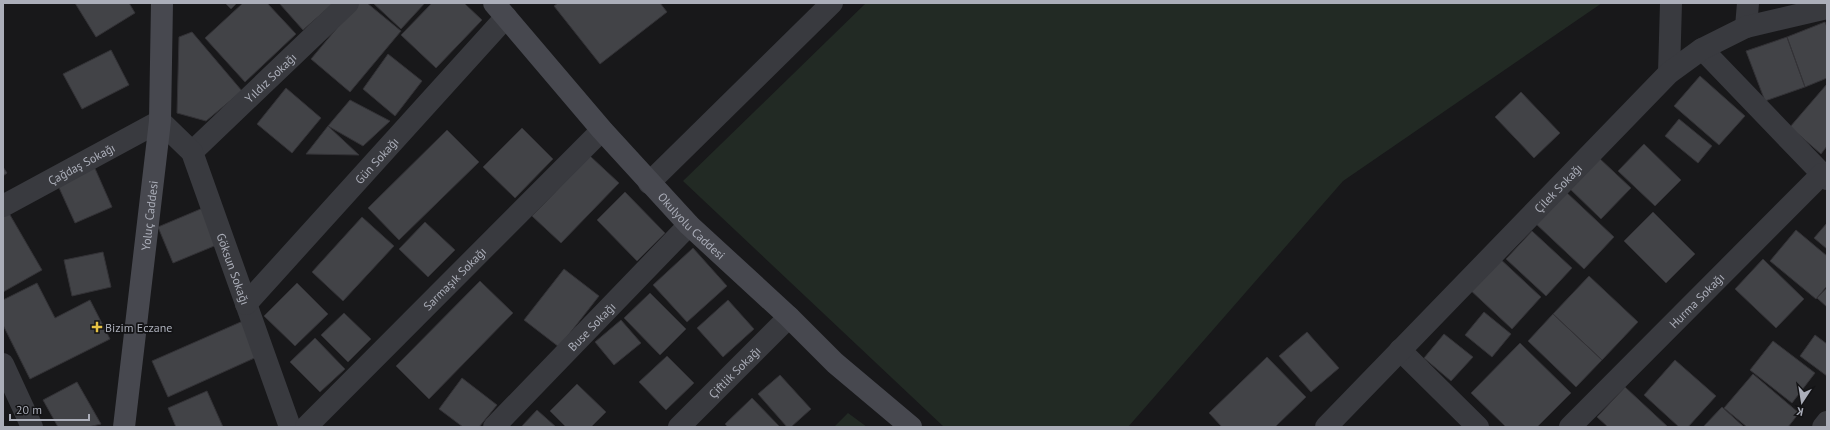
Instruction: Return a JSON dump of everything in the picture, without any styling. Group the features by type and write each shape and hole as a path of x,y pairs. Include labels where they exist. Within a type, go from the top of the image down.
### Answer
{"street":[{"name":"Yoluç Caddesi","path":"124,427 160,122 162,3"},
{"name":"Yıldız Sokağı","path":"192,152 348,3"},
{"path":"1669,73 1671,3"},
{"path":"1746,27 1748,3"},
{"path":"649,183 826,5"},
{"name":"Çilek Sokağı","path":"1326,427 1669,73 1702,50 1746,27 1827,8"},
{"name":"Okulyolu Caddesi","path":"500,10 602,130 689,225 789,316 835,363 911,427"},
{"name":"Gün Sokağı","path":"246,304 500,10"},
{"path":"1702,50 1824,177"},
{"name":"Göksun Sokağı","path":"160,122 192,152 290,427"},
{"name":"Çağdaş Sokağı","path":"3,206 160,122"},
{"name":"Sarmaşık Sokağı","path":"306,427 602,130"},
{"name":"Hurma Sokağı","path":"1570,427 1824,177"},
{"name":"Buse Sokağı","path":"494,427 689,225"},
{"name":"Çiftlik Sokağı","path":"680,427 789,316"},
{"path":"1400,350 1478,427"},
{"path":"3,364 32,427"},
{"path":"1823,427 1827,422"}],"shaded area":[{"path":"866,3 1602,3 1343,181 1128,427 944,427 683,181"},
{"path":"848,413 867,427 834,427"}],"building":[{"path":"75,3 129,3 135,13 96,37"},
{"path":"225,3 237,3 231,9"},
{"path":"243,3 267,3 296,34 245,82 205,38"},
{"path":"279,3 334,3 303,30"},
{"path":"358,3 367,3 401,31 350,92 311,59"},
{"path":"373,3 425,3 401,29"},
{"path":"432,3 464,3 482,20 436,68 401,35"},
{"path":"558,3 660,3 667,12 600,64 554,6"},
{"path":"1825,22 1827,27 1827,78 1805,87 1787,37"},
{"path":"192,32 242,91 206,121 177,113 179,37"},
{"path":"1787,37 1805,87 1765,101 1746,51"},
{"path":"111,50 129,85 82,109 63,74"},
{"path":"388,54 422,81 395,116 363,89"},
{"path":"1700,76 1745,116 1719,145 1674,106"},
{"path":"1827,84 1827,146 1821,154 1790,127"},
{"path":"286,88 321,118 292,153 257,124"},
{"path":"1521,92 1560,133 1534,158 1495,117"},
{"path":"350,100 390,121 363,146 328,126"},
{"path":"1679,119 1712,146 1698,163 1665,136"},
{"path":"328,126 359,155 306,154"},
{"path":"522,128 553,159 515,198 483,167"},
{"path":"447,130 479,162 399,240 368,208"},
{"path":"1644,144 1681,180 1655,206 1618,171"},
{"path":"590,156 619,183 561,243 532,216"},
{"path":"1598,157 1631,188 1601,219 1568,187"},
{"path":"93,164 112,207 75,223 56,181"},
{"path":"3,167 7,173 3,176"},
{"path":"1565,191 1614,237 1584,269 1535,223"},
{"path":"625,192 665,233 637,261 597,220"},
{"path":"6,208 42,270 3,292 3,210"},
{"path":"203,208 219,244 173,263 158,227"},
{"path":"1653,212 1695,254 1666,283 1624,241"},
{"path":"362,217 394,246 343,301 312,272"},
{"path":"425,222 455,250 428,277 399,249"},
{"path":"1827,223 1827,249 1814,238"},
{"path":"1796,230 1827,256 1827,286 1816,299 1770,261"},
{"path":"1532,231 1572,268 1546,296 1506,259"},
{"path":"693,248 727,286 687,322 653,285"},
{"path":"103,252 111,287 72,296 64,260"},
{"path":"1496,255 1541,297 1512,329 1467,287"},
{"path":"1763,259 1804,299 1776,328 1735,289"},
{"path":"564,269 599,296 559,347 524,320"},
{"path":"1589,276 1638,322 1602,360 1553,314"},
{"path":"480,281 513,313 429,399 396,366"},
{"path":"37,283 55,318 90,300 110,339 30,379 3,325 3,300"},
{"path":"297,283 328,314 295,346 264,316"},
{"path":"1827,288 1827,307 1817,298"},
{"path":"650,293 686,329 660,355 624,318"},
{"path":"728,300 754,329 723,357 697,328"},
{"path":"1484,312 1511,334 1492,357 1465,335"},
{"path":"344,313 371,339 348,362 321,335"},
{"path":"1553,314 1602,360 1576,387 1528,341"},
{"path":"621,320 641,343 614,365 595,342"},
{"path":"243,321 259,356 168,397 152,361"},
{"path":"1307,332 1339,368 1311,392 1279,356"},
{"path":"1444,334 1473,357 1451,381 1424,358"},
{"path":"1815,335 1827,344 1827,376 1800,356"},
{"path":"315,338 345,369 320,392 290,362"},
{"path":"1773,341 1815,373 1792,403 1750,370"},
{"path":"1520,343 1571,393 1537,427 1506,427 1471,393"},
{"path":"667,356 694,383 666,410 639,382"},
{"path":"1267,357 1306,397 1275,427 1222,427 1209,413"},
{"path":"1675,360 1716,396 1688,427 1679,427 1644,395"},
{"path":"1753,374 1799,413 1788,427 1747,427 1724,408"},
{"path":"780,375 811,409 791,427 787,427 758,394"},
{"path":"462,378 497,405 479,427 463,427 439,409"},
{"path":"77,382 101,424 88,427 58,427 43,400"},
{"path":"577,384 606,412 591,427 566,427 550,411"},
{"path":"1625,387 1668,427 1608,427 1597,417"},
{"path":"207,391 223,427 176,427 168,408"},
{"path":"752,398 780,427 728,427 725,424"},
{"path":"1722,407 1744,427 1703,427"},
{"path":"537,410 556,427 521,427"}],"place":[{"name":"Bizim Eczane","path":"97,327"}]}
